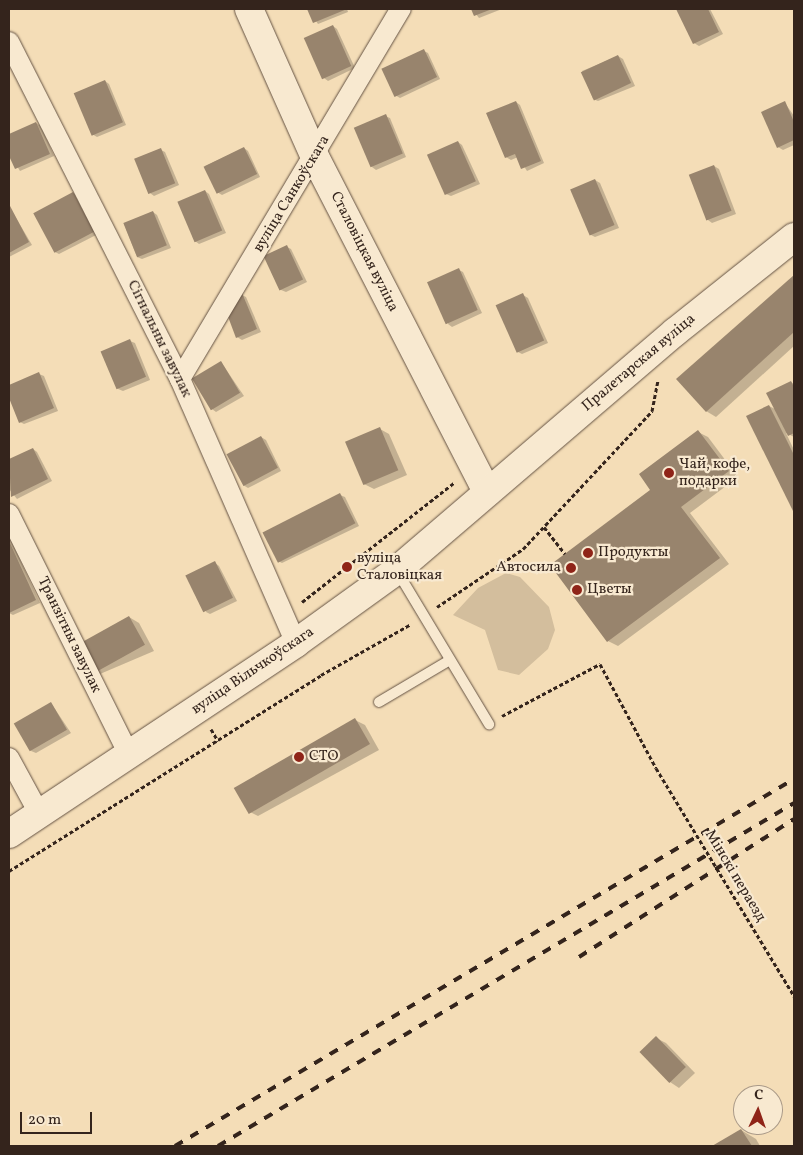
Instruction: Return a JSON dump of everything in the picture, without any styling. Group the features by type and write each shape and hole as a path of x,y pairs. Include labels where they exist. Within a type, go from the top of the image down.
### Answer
{"main road":[{"name":"Сталовіцкая вуліца","path":"249,9 315,157 486,492"},
{"name":"Пралетарская вуліца","path":"486,492 675,332 794,237"},
{"name":"вуліца Вільчкоўскага","path":"9,834 296,643 396,571 486,492"}],"street":[{"name":"вуліца Санкоўскага","path":"180,379 315,157 401,9"},
{"name":"Сігнальны завулак","path":"9,42 180,379 296,643"},
{"name":"Транзітны завулак","path":"9,514 129,755"},
{"path":"9,758 40,815"}],"lane":[{"path":"396,571 489,724"},
{"path":"379,702 450,660"}],"path":[{"path":"283,617 474,468"},
{"path":"544,527 565,554"},
{"name":"Мінскі пераезд","path":"489,724 600,664 656,768 794,996"}],"shaded area":[{"path":"506,573 520,577 549,607 555,630 548,649 519,675 498,670 485,630 453,615 478,588"}],"building":[{"path":"307,9 347,9 313,23"},
{"path":"471,9 492,9 474,16"},
{"path":"676,9 708,9 719,32 693,44"},
{"path":"333,25 351,66 322,79 304,38"},
{"path":"424,49 437,77 395,97 381,69"},
{"path":"618,55 631,83 594,100 581,72"},
{"path":"105,80 123,122 92,136 74,93"},
{"path":"516,101 541,161 521,169 515,154 505,158 486,113"},
{"path":"785,101 794,122 794,140 777,148 761,112"},
{"path":"386,114 403,154 371,167 354,128"},
{"path":"36,122 50,154 15,169 9,156 9,134"},
{"path":"458,141 476,181 445,195 427,155"},
{"path":"244,147 257,174 217,194 204,167"},
{"path":"161,148 175,183 148,194 134,159"},
{"path":"714,165 732,211 706,220 689,175"},
{"path":"595,179 615,225 590,236 570,190"},
{"path":"205,190 222,231 195,242 177,202"},
{"path":"73,192 94,232 54,253 33,213"},
{"path":"9,204 29,242 9,253"},
{"path":"153,211 167,245 137,257 123,223"},
{"path":"287,245 303,279 279,290 263,256"},
{"path":"459,268 478,310 446,324 427,282"},
{"path":"794,275 794,332 706,412 676,379"},
{"path":"242,293 257,329 236,338 227,314"},
{"path":"523,293 544,341 517,353 496,305"},
{"path":"130,339 146,377 117,389 101,352"},
{"path":"221,361 240,393 211,410 192,379"},
{"path":"39,372 54,408 19,423 9,398 9,385"},
{"path":"791,381 794,387 794,433 788,436 766,393"},
{"path":"769,405 794,455 794,513 746,416"},
{"path":"380,427 398,470 363,485 345,442"},
{"path":"698,430 729,471 681,507 720,558 607,642 550,565 650,490 639,474"},
{"path":"261,436 278,468 243,486 227,454"},
{"path":"33,448 48,479 11,497 9,459"},
{"path":"340,493 355,523 278,563 262,532"},
{"path":"9,541 36,600 9,613"},
{"path":"215,561 233,598 203,612 185,575"},
{"path":"129,616 145,645 96,672 80,643"},
{"path":"51,702 67,730 30,751 14,724"},
{"path":"355,718 370,744 249,814 234,788"},
{"path":"656,1036 686,1067 669,1083 639,1052"},
{"path":"733,1134 745,1135 752,1146 712,1146"}],"railway":[{"path":"175,1146 794,779"},
{"path":"218,1146 794,803"},
{"path":"579,957 794,819"}],"place":[{"name":"Чай, кофе, подарки","path":"669,473"},
{"name":"Продукты","path":"588,553"},
{"name":"вуліца Сталовіцкая","path":"347,567"},
{"name":"Автосила","path":"571,568"},
{"name":"Цветы","path":"577,590"},
{"name":"СТО","path":"299,757"}]}
